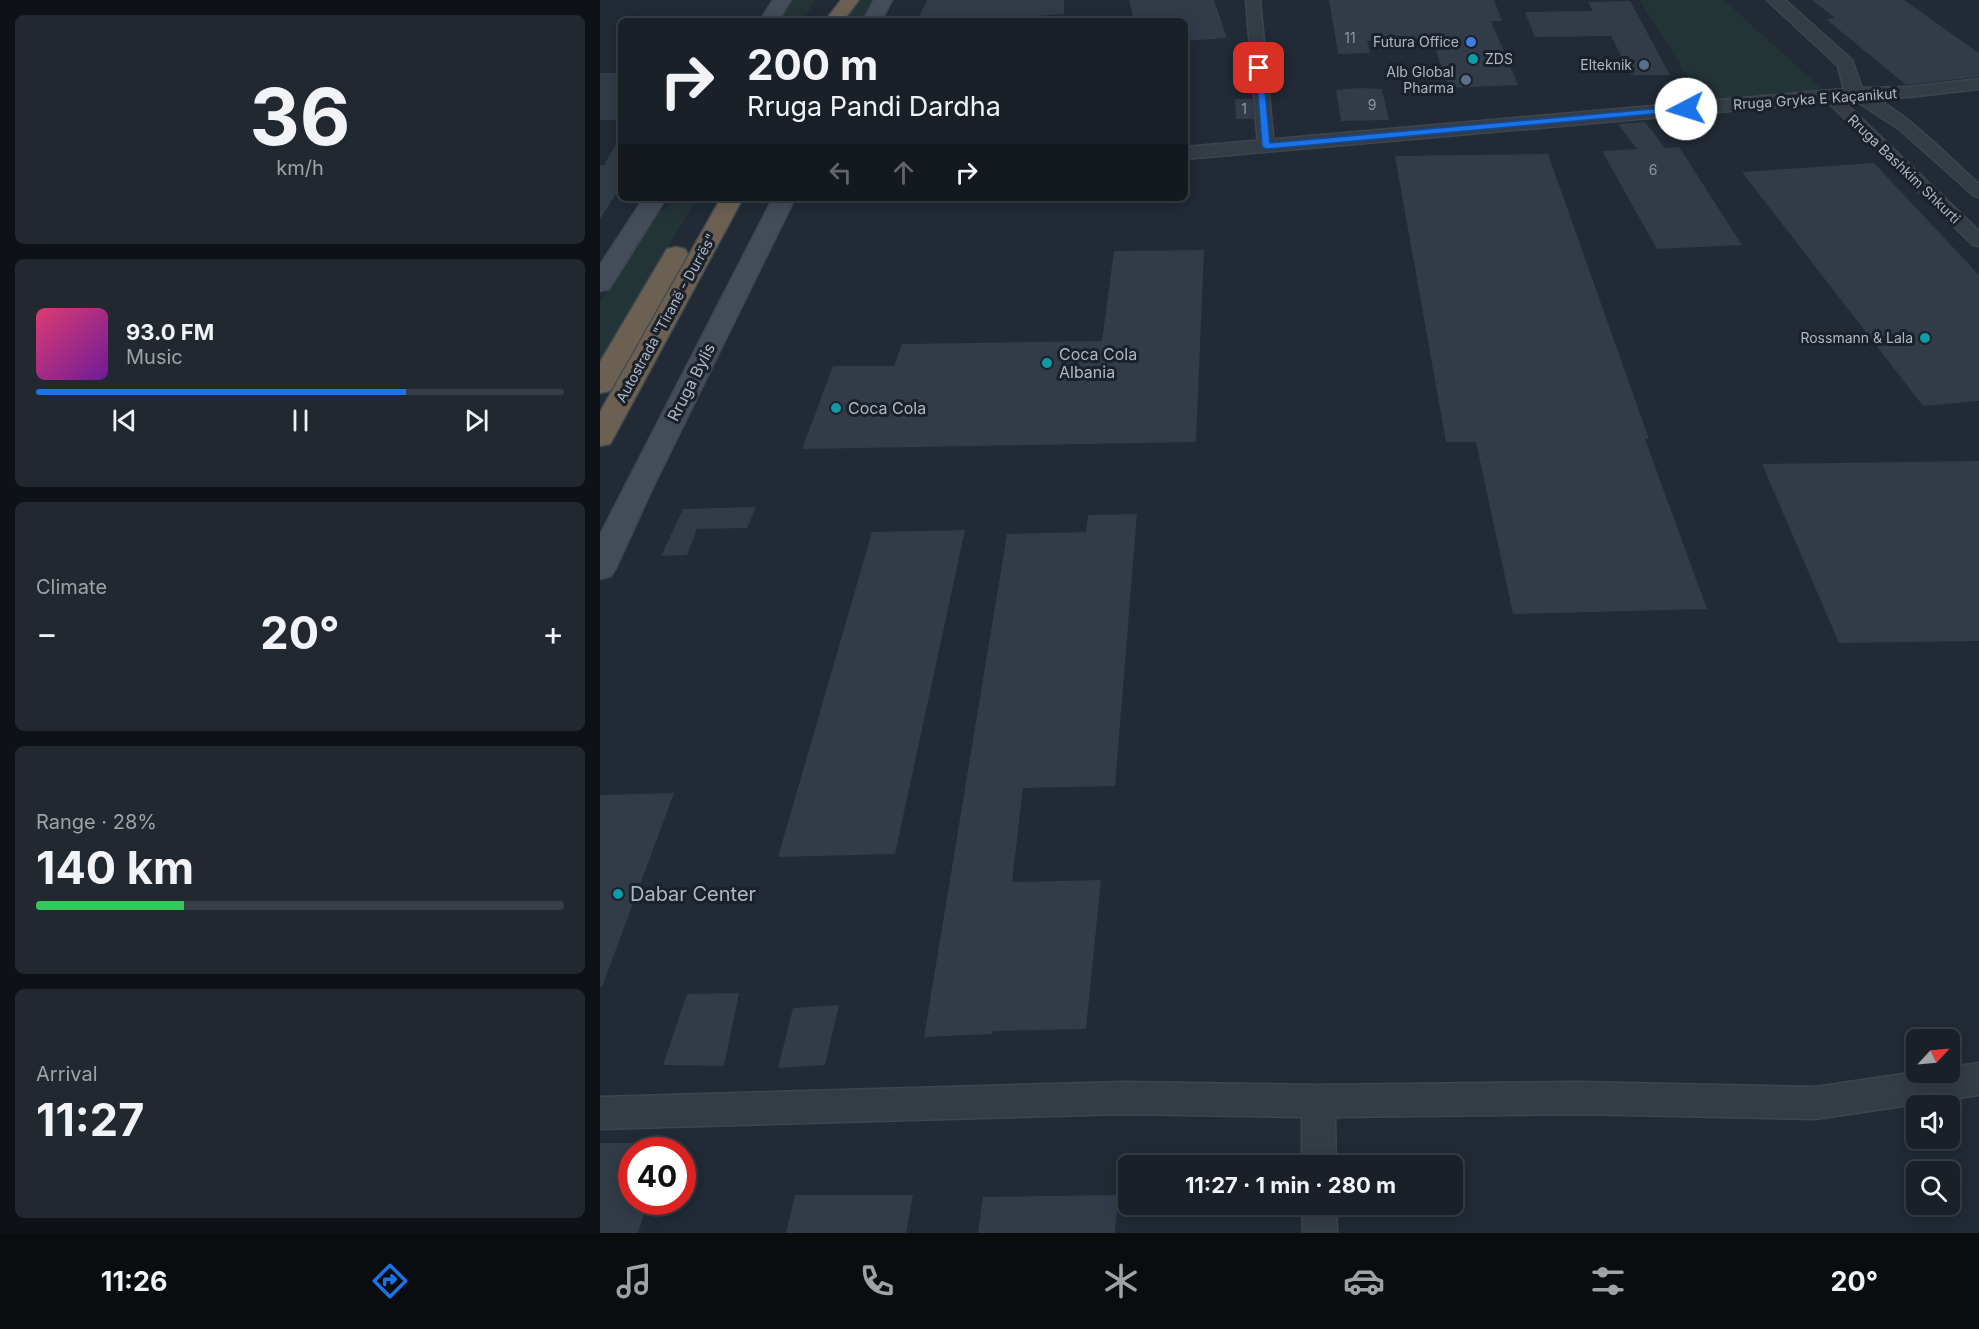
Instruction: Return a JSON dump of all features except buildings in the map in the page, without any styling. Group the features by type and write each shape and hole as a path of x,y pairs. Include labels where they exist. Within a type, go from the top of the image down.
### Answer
{"highway":[{"path":"833,18 842,0"},
{"path":"835,18 850,0"},
{"name":"Autostrada \"Tiranë - Durrës\"","path":"600,385 707,201"},
{"name":"Autostrada \"Tiranë - Durrës\"","path":"600,437 730,201"}],"main road":[{"path":"771,18 782,0"},
{"path":"874,18 883,0"},
{"path":"600,284 653,201"},
{"name":"Rruga Bylis","path":"600,568 637,489 782,201"}],"street":[{"path":"1253,0 1266,146"},
{"path":"1775,0 1846,64 1856,94 1872,102 1895,120 1979,192"},
{"name":"Rruga Gryka E Kaçanikut","path":"1188,153 1830,96 1909,92 1979,84"},
{"name":"Rruga Bashkim Shkurti","path":"1830,96 1979,241"},
{"path":"600,1113 818,1108 991,1100 1124,1098 1318,1101 1577,1098 1815,1103 1979,1079"},
{"path":"1318,1101 1319,1155"},
{"path":"1320,1215 1320,1233"}],"shaded area":[{"path":"790,0 815,0 805,18 779,18"},
{"path":"854,0 876,0 867,18 845,18"},
{"path":"1640,0 1724,0 1830,96 1706,107"},
{"path":"674,201 695,201 600,363 600,302 655,214"}],"place":[{"name":"Futura Office","path":"1471,42"},
{"name":"ZDS","path":"1473,59"},
{"name":"Elteknik","path":"1644,65"},
{"name":"Alb Global Pharma","path":"1466,80"},
{"name":"Rossmann & Lala","path":"1925,338"},
{"name":"Coca Cola Albania","path":"1047,363"},
{"name":"Coca Cola","path":"836,408"},
{"name":"Dabar Center","path":"618,894"}],"route":[{"path":"1259,68 1266,146 1686,109"}]}
